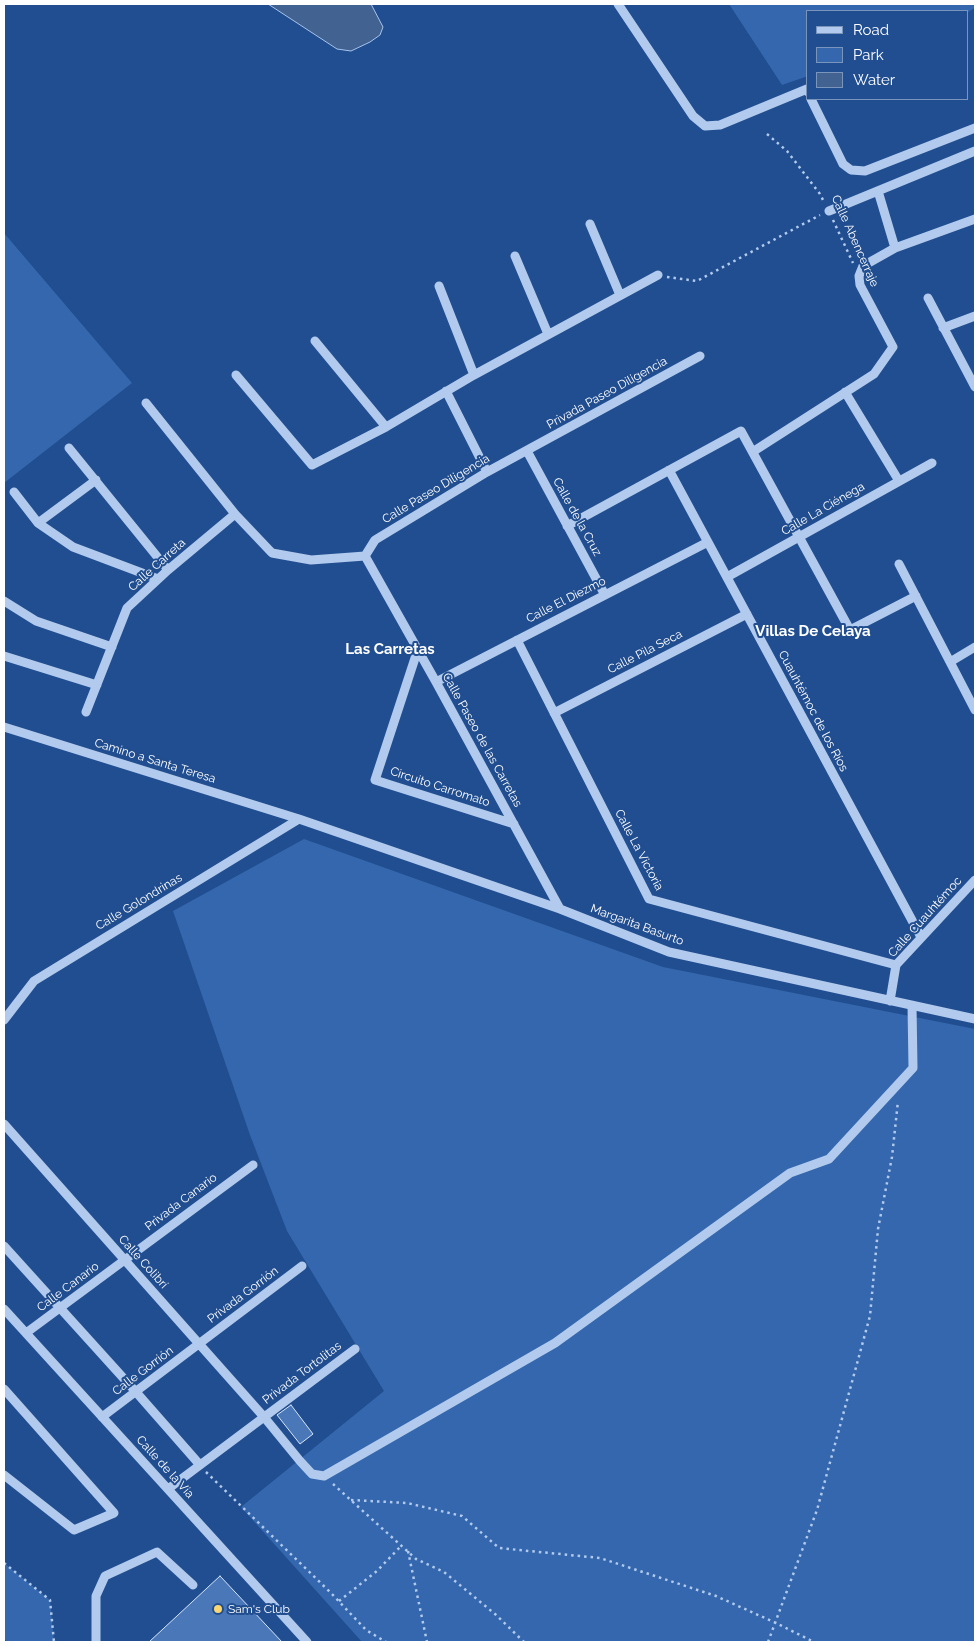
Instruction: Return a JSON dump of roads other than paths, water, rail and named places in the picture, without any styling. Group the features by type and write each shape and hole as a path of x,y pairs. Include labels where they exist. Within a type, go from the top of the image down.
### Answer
{"street":[{"path":"618,4 693,116 705,126 720,125 806,89"},
{"path":"811,100 843,164 851,170 865,171 975,128"},
{"path":"829,211 975,151"},
{"path":"878,191 896,248 975,218"},
{"path":"590,224 620,296"},
{"name":"Calle Abencerraje","path":"754,451 874,374 893,347 860,285 859,276 863,266 896,248"},
{"path":"515,256 548,334"},
{"path":"236,375 312,465 386,427 474,375 658,275"},
{"path":"439,286 474,375"},
{"path":"928,298 975,387"},
{"path":"943,328 975,316"},
{"path":"315,341 386,427"},
{"name":"Privada Paseo Diligencia","path":"527,451 700,356"},
{"path":"446,391 487,472"},
{"path":"846,392 898,481"},
{"path":"146,403 236,514 272,553 311,560 365,556"},
{"path":"567,526 741,430 850,630 916,596"},
{"path":"69,448 168,570"},
{"name":"Calle Paseo Diligencia","path":"365,556 374,540 487,472 527,451"},
{"name":"Calle de la Cruz","path":"527,451 605,595"},
{"name":"Calle La Ciénega","path":"727,577 932,463"},
{"name":"Cuauhtémoc de los Ríos","path":"669,470 921,937"},
{"path":"38,523 96,480"},
{"path":"14,492 38,523 73,547 158,579"},
{"name":"Calle Carreta","path":"86,712 127,608 168,570 236,514"},
{"name":"Calle El Diezmo","path":"436,682 708,542"},
{"name":"Calle Paseo de las Carretas","path":"365,556 560,909"},
{"path":"899,564 975,710"},
{"path":"4,601 36,621 112,647"},
{"name":"Calle Pila Seca","path":"554,713 747,614"},
{"name":"Calle La Victoria","path":"517,640 649,899 896,965"},
{"path":"950,662 975,647"},
{"name":"Circuito Carromato","path":"418,649 375,780 514,824"},
{"path":"4,656 97,686"},
{"name":"Camino a Santa Teresa","path":"4,727 299,820"},
{"name":"Margarita Basurto","path":"299,820 560,909 669,952 975,1019"},
{"name":"Calle Golondrinas","path":"4,1020 34,981 299,820"},
{"name":"Calle Cuauhtémoc","path":"890,1000 896,965 975,880"},
{"name":"Calle Colibrí","path":"4,1124 264,1417 312,1474 324,1476 555,1343 790,1173 829,1159 912,1068 912,1005"},
{"name":"Privada Canario","path":"124,1260 253,1165"},
{"path":"4,1246 200,1465"},
{"name":"Calle Canario","path":"26,1333 124,1260"},
{"name":"Privada Gorrión","path":"199,1344 302,1266"},
{"name":"Calle de la Vía","path":"4,1309 307,1642"},
{"name":"Calle Gorrión","path":"102,1417 199,1344"},
{"name":"Privada Tortolitas","path":"168,1489 355,1349"},
{"path":"4,1390 114,1513 74,1530 4,1475"},
{"path":"96,1642 96,1596 105,1576 157,1552 193,1585"}],"water":[{"path":"268,4 371,4 383,27 380,35 370,42 351,51 337,49"}],"place":[{"name":"Sam's Club","path":"218,1609"}],"district":[{"name":"Villas De Celaya","path":"813,631"},
{"name":"Las Carretas","path":"390,649"}]}
